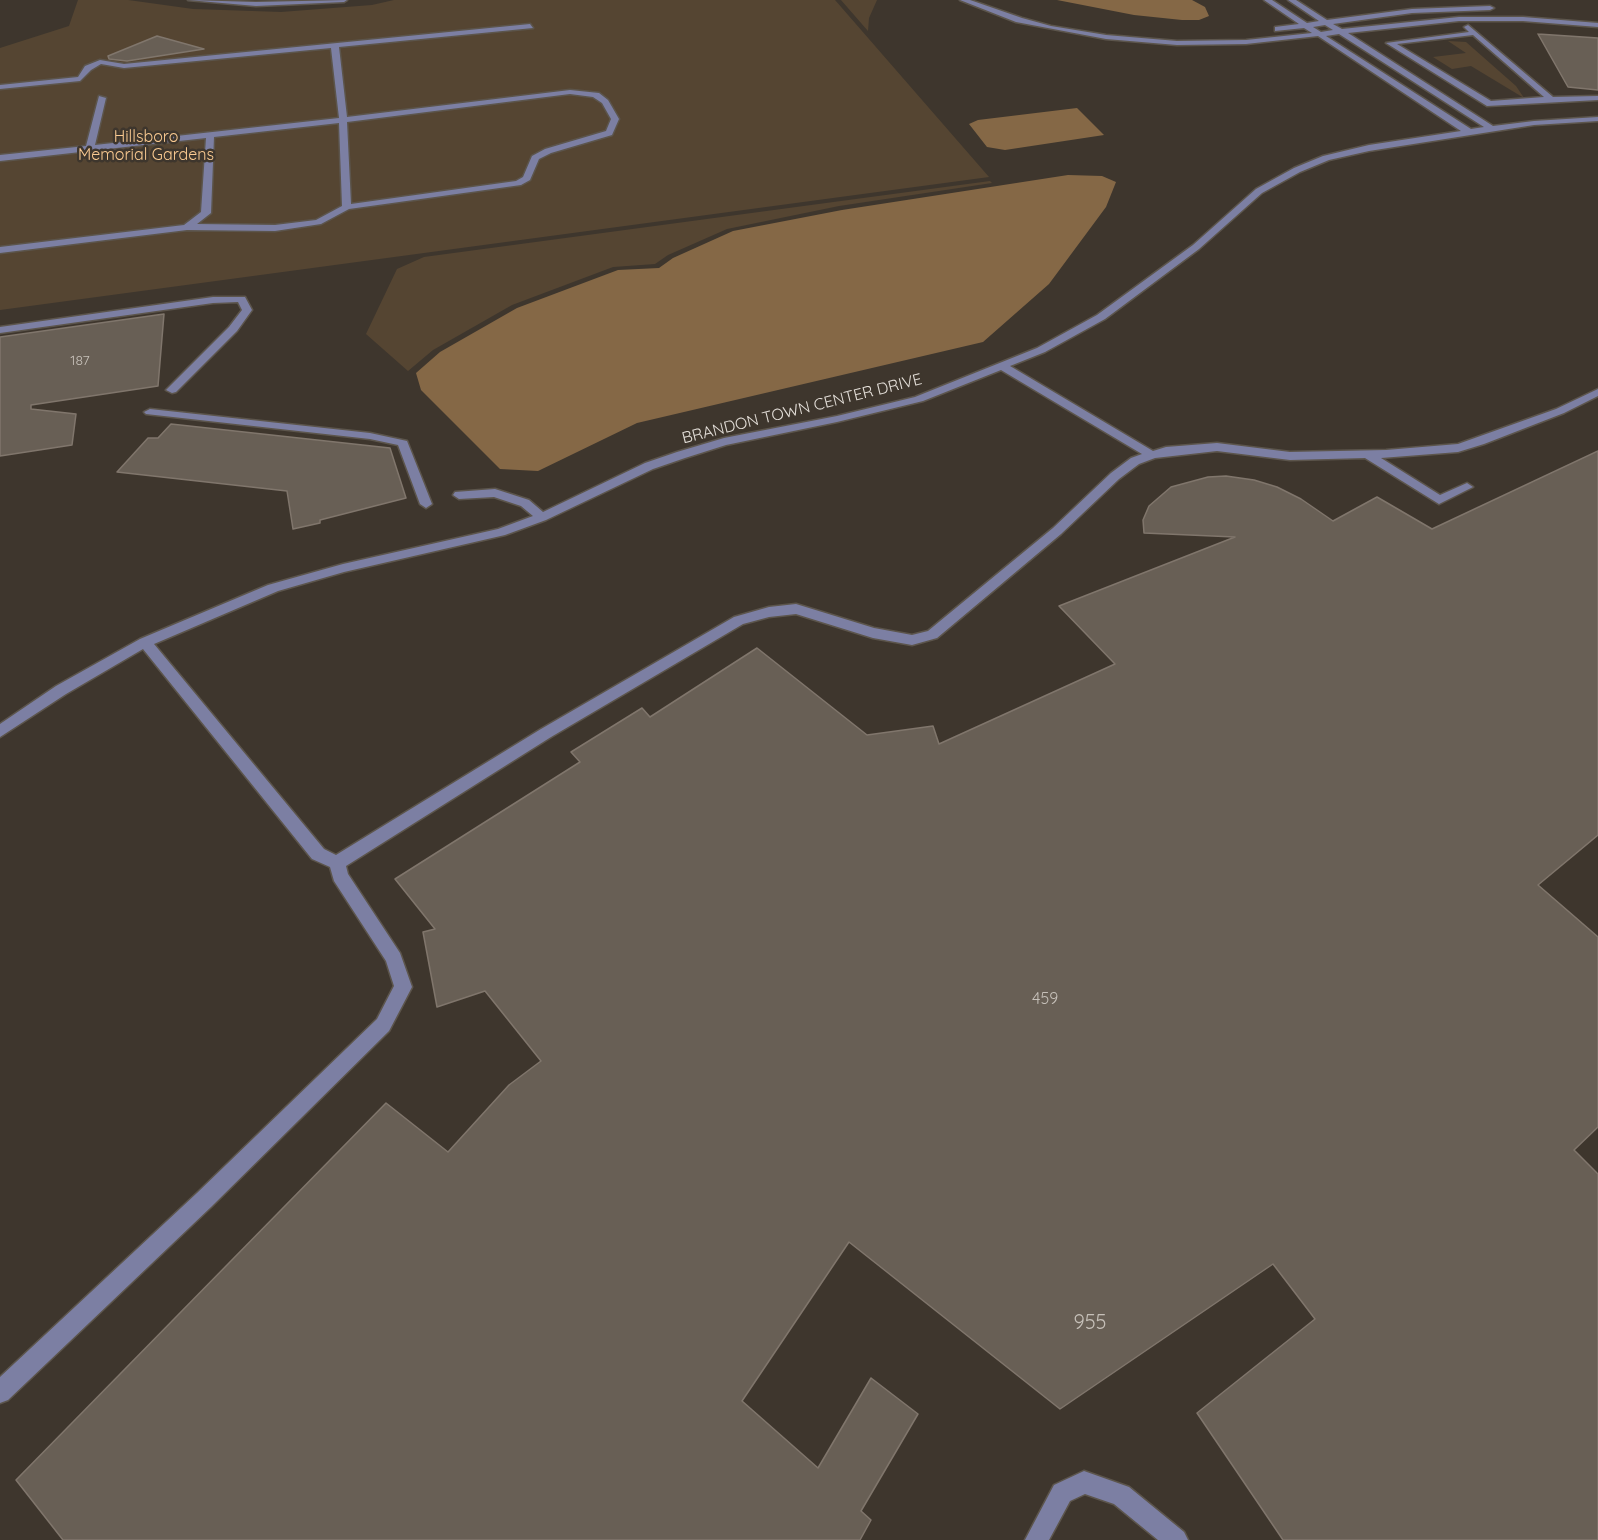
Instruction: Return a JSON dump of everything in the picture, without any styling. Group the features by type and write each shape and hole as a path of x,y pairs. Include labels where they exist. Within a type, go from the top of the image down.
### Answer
{"street":[{"path":"191,0 256,4 344,0"},
{"path":"963,0 1043,26 1130,40 1224,43 1459,19 1598,25"},
{"path":"1267,0 1303,26 1469,132"},
{"path":"1291,0 1492,129"},
{"path":"1459,0 1466,8"},
{"path":"1270,30 1412,11 1498,9"},
{"path":"1056,19 1140,32 1197,35 1239,33"},
{"path":"1459,19 1551,99"},
{"path":"0,87 80,79 88,68 100,62 124,66 530,26"},
{"path":"1475,33 1390,43 1490,104 1598,98"},
{"path":"335,46 343,120 347,207"},
{"path":"0,158 570,92 596,95 605,102 615,118 609,133 548,151 535,158 527,178 518,183 347,207 318,222 275,228 187,227 0,250"},
{"path":"90,148 102,98"},
{"name":"BRANDON TOWN CENTER DRIVE","path":"0,731 61,690 145,642 273,588 343,568 501,532 542,517 649,466 681,455 732,441 892,407 948,389 1041,350 1101,317 1196,246 1259,191 1297,170 1326,158 1469,132 1598,119"},
{"path":"1577,120 1598,129"},
{"path":"187,227 206,213 210,135"},
{"path":"0,330 213,300 241,299 247,310 233,329 172,390"},
{"path":"1001,365 1151,455"},
{"path":"337,863 546,733 740,620 769,612 796,609 873,633 912,639 932,635 1074,515 1114,476 1135,461 1151,455 1167,451 1217,447 1290,456 1368,455 1458,448 1480,442 1560,411 1598,392"},
{"path":"150,412 370,436 403,443 426,504"},
{"path":"1368,455 1439,500 1467,487"},
{"path":"459,495 495,493 525,503 542,517"},
{"path":"145,642 318,854 337,863"},
{"path":"0,1392 204,1200 383,1026 403,987 394,958 340,876 337,863"},
{"path":"1037,1540 1062,1493 1084,1482 1121,1495 1176,1540"}],"green space":[{"name":"Hillsboro Memorial Gardens","path":"78,0 128,0 193,9 281,12 372,5 394,0 835,0 989,177 0,310 0,48 69,26"},
{"path":"841,0 877,0 869,18 868,31"},
{"path":"1448,41 1466,42 1516,86 1524,98 1471,66 1452,69 1433,57 1466,53"},
{"path":"990,181 992,183 839,206 727,229 668,255 655,264 613,267 512,305 433,350 408,371 366,334 397,269 424,257"}],"shaded area":[{"path":"1057,0 1192,0 1205,7 1209,16 1199,20 1182,20 1134,15"},
{"path":"1077,108 1104,135 1005,150 987,147 969,124 978,120"},
{"path":"1068,175 1102,176 1116,182 1106,207 1049,284 983,342 637,423 538,471 500,469 421,390 416,373 440,352 517,308 618,270 659,268 673,258 733,231 842,210"}],"building":[{"path":"1538,34 1598,38 1598,90 1568,87"},
{"path":"157,36 204,49 127,61 109,59 108,56"},
{"path":"164,314 158,386 31,405 31,409 76,414 72,445 0,456 0,337"},
{"path":"171,424 390,448 406,498 293,529 287,491 117,472 148,438 158,438"},
{"path":"1598,451 1598,835 1538,885 1598,937 1598,1127 1574,1150 1598,1174 1598,1540 1283,1540 1197,1413 1315,1319 1273,1264 1060,1409 849,1242 742,1401 818,1468 871,1378 918,1414 861,1511 871,1520 860,1540 63,1540 16,1480 386,1103 448,1152 509,1085 541,1061 485,991 437,1007 423,932 435,929 395,879 580,762 571,752 642,708 650,717 757,648 867,735 933,726 939,744 1115,664 1059,606 1235,537 1144,533 1143,520 1149,506 1171,487 1208,477 1226,476 1254,480 1277,487 1301,499 1333,521 1377,497 1432,529"}]}
